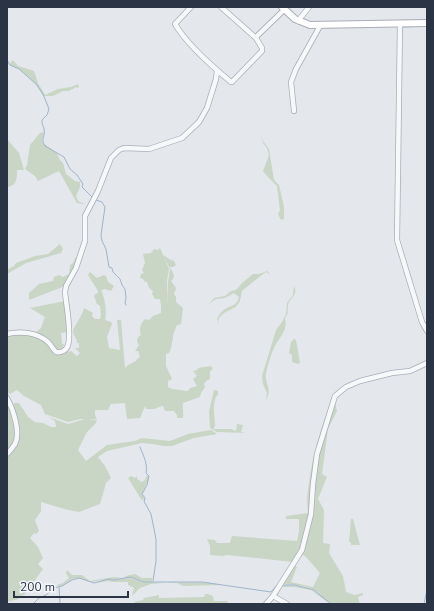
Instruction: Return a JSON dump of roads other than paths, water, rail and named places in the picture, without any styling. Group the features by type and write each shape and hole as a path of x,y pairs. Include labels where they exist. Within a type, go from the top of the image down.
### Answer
{"main road":[{"path":"283,8 298,21 310,25 427,23"}],"street":[{"path":"191,7 175,24 191,44 217,71 232,82 262,50 256,38 221,7"},
{"path":"298,21 309,7"},
{"path":"256,38 283,8"},
{"path":"400,24 397,240 422,322 427,331"},
{"path":"294,111 291,82 296,69 320,26"},
{"path":"7,334 17,332 37,335 48,341 56,352 60,353 66,349 68,345 69,332 66,286 80,258 86,237 85,216 98,191 108,163 114,154 119,150 129,148 149,149 182,138 199,122 207,108 217,71"},
{"path":"266,604 273,596 302,550 305,542 311,514 317,454 335,396 346,387 360,381 392,373 410,372 427,363"},
{"path":"7,398 15,414 17,435 15,445 7,454"},
{"path":"273,596 287,604"}],"waterway":[{"path":"403,27 427,26"},
{"path":"7,60 10,65 19,69 36,84 43,94 49,109 47,115 42,120 44,128 43,141 45,146 64,157 70,169 77,175 83,184 82,187 92,197"},
{"path":"96,200 102,202 105,207 101,235 102,241 106,249 109,267 112,268 113,272 120,279 125,289 126,305"},
{"path":"140,447 146,463 146,473 149,476 147,485 142,494 145,498 144,502 151,514 156,539 156,561 153,581"},
{"path":"33,604 54,588 79,578 94,583 109,579 113,580 131,577 144,582 202,582 271,592 278,584"},
{"path":"284,585 295,585 314,590 331,604"},
{"path":"59,587 60,604"},
{"path":"424,604 427,590"}]}
